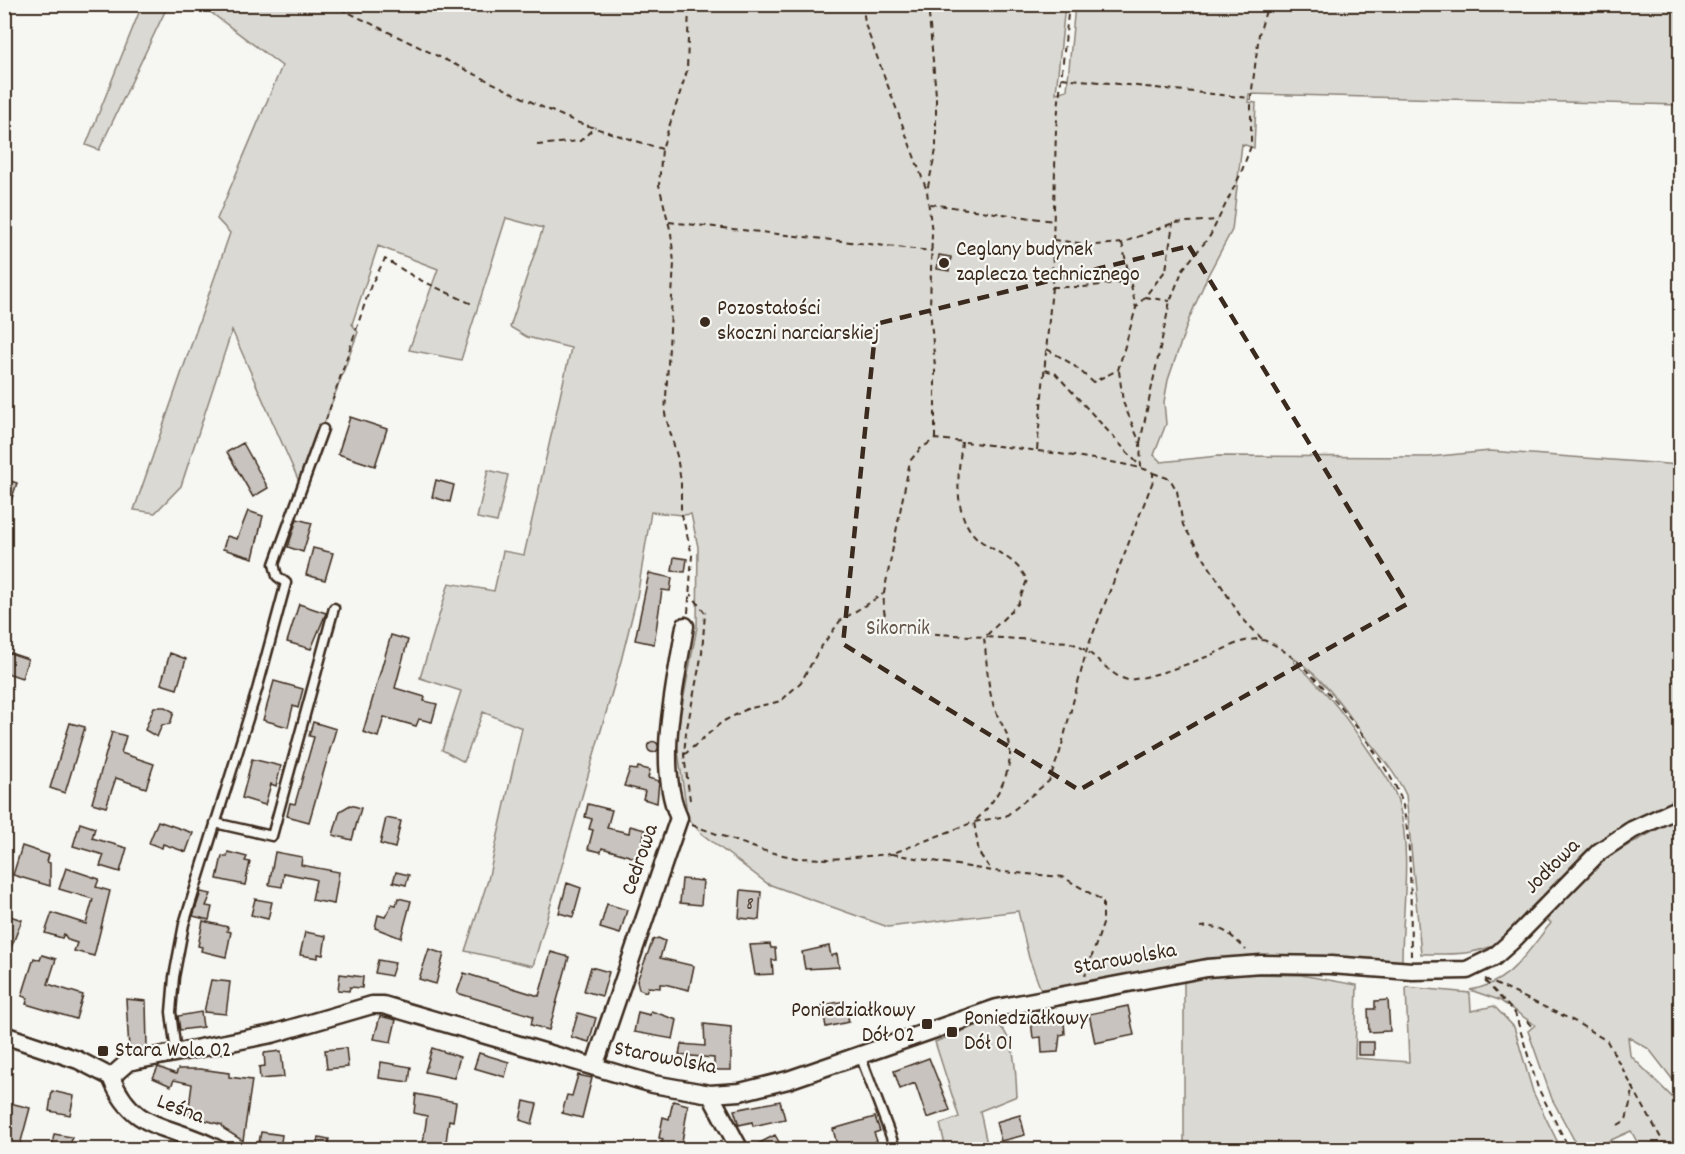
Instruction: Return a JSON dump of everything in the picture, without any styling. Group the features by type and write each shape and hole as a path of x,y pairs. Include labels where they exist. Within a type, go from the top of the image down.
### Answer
{"street":[{"name":"Cedrowa","path":"594,1067 688,819 671,800 668,749 685,626"},
{"name":"Jodłowa","path":"1467,970 1494,957 1512,941 1599,852 1632,830 1680,808"},
{"name":"Starowolska","path":"111,1077 128,1062 272,1034 372,1005 383,1005 653,1084 710,1094 740,1092 788,1080 982,1012 1207,968 1261,964 1331,965 1412,971 1467,970"},
{"path":"4,1035 78,1060 111,1077"},
{"name":"Leśna","path":"111,1077 124,1103 139,1118 219,1149"},
{"path":"710,1094 740,1149"}],"lane":[{"path":"176,1053 171,1012 174,977 184,924 286,584 277,576 274,564 323,429"},
{"path":"215,824 272,836 334,608"},
{"path":"860,1055 896,1149"}],"path":[{"path":"331,4 542,107 662,149"},
{"path":"689,4 687,70 662,149 659,185 669,222 674,263 665,414 677,456 681,482 681,511 692,555 689,607"},
{"path":"862,4 866,27 930,204 932,251 930,308 935,367 935,439"},
{"path":"927,191 936,150 936,95 928,4"},
{"path":"1036,450 1052,287 1056,129 1069,4"},
{"path":"1141,467 1140,443 1170,301 1183,269 1210,236 1241,173 1251,146 1251,98 1259,34 1268,4"},
{"path":"1062,78 1251,98"},
{"path":"537,145 580,141 595,127"},
{"path":"930,204 1054,221"},
{"path":"1054,240 1096,245 1122,243 1173,223 1218,220"},
{"path":"669,222 932,251"},
{"path":"1140,443 1123,402 1118,370 1136,308 1166,270 1173,223"},
{"path":"1122,243 1136,308"},
{"path":"323,429 371,285 385,259 416,278 472,304"},
{"path":"1052,287 1084,287 1129,281"},
{"path":"1145,297 1170,301"},
{"path":"1047,348 1072,364 1093,382 1118,370"},
{"path":"1045,370 1055,373 1141,467"},
{"path":"1263,640 1241,618 1183,525 1177,490 1170,478 1141,467 1067,457 1036,450 935,439 920,449 910,461 884,593 883,612 886,622 894,629 984,638 1068,642 1087,649 1120,678 1128,680 1204,658 1250,640 1263,640 1270,642 1324,686 1355,725 1398,789 1403,806 1411,878 1412,971"},
{"path":"962,442 957,479 959,500 966,520 980,540 1020,566 1027,580 1018,604 984,638"},
{"path":"891,854 974,822 1006,816 1049,781 1060,752 1087,649 1153,481 1153,473"},
{"path":"684,755 722,722 747,709 781,701 801,682 819,650 840,621 884,593"},
{"path":"691,594 705,613 702,652 686,733 684,755 691,803"},
{"path":"974,822 990,808 998,795 1010,753 1008,740 994,707 984,638"},
{"path":"688,819 761,850 796,858 832,859 891,854 992,871 1035,872 1063,877 1103,901 1103,924 1089,968 1078,992"},
{"path":"974,822 979,853 992,871"},
{"path":"1200,927 1210,926 1227,931 1261,964"},
{"path":"1570,1149 1535,1080 1515,1013 1483,978 1574,1021 1606,1041 1634,1087 1665,1149"},
{"path":"1527,1021 1533,1028"},
{"path":"1618,1125 1626,1120 1634,1087"}],"highlighted area":[{"path":"1189,246 1407,604 1079,790 843,644 876,324"}],"green space":[{"path":"142,5 168,5 99,150 86,145"},
{"name":"Sikornik","path":"201,5 1065,5 1056,93 1067,90 1075,5 1680,5 1680,105 1249,94 1248,102 1256,103 1254,148 1242,144 1232,230 1208,275 1189,319 1168,380 1164,402 1166,424 1154,455 1161,462 1218,456 1429,457 1490,451 1680,465 1680,799 1627,823 1598,841 1572,866 1524,921 1498,943 1470,952 1421,954 1406,795 1388,765 1334,696 1316,676 1295,659 1294,662 1317,684 1346,718 1385,774 1397,798 1403,824 1406,863 1402,961 1273,955 1041,990 1029,958 1018,911 888,927 768,884 702,834 688,819 676,738 697,627 698,547 691,514 651,512 637,597 621,661 533,966 465,951 488,880 522,728 483,712 464,762 442,750 461,691 420,678 449,583 494,591 503,551 524,555 571,348 527,337 510,327 543,228 506,218 461,360 409,350 438,269 378,246 352,324 358,332 301,486 232,330 181,486 155,513 134,510 230,233 217,219 282,66"},
{"path":"488,470 508,475 497,522 477,518"},
{"path":"1680,817 1680,1089 1649,1049 1628,1037 1630,1055 1672,1097 1680,1112 1680,1149 1641,1149 1631,1131 1591,1149 1579,1149 1552,1099 1528,1031 1535,1025 1499,1000 1470,990 1496,981 1507,974 1525,956 1551,923 1547,919 1582,878 1610,855"},
{"path":"1244,974 1301,975 1357,985 1355,1058 1409,1062 1406,987 1470,993 1471,1011 1494,1006 1514,1027 1533,1092 1561,1149 1184,1149 1184,980"},
{"path":"993,1019 1007,1035 1011,1044 1017,1096 980,1111 988,1149 946,1149 940,1124 959,1117 935,1042"}],"building":[{"name":"Ceglany budynek zaplecza technicznego","path":"939,255 951,257 949,271 937,269"},
{"path":"350,417 387,429 375,466 338,454"},
{"path":"243,443 268,488 253,497 227,452"},
{"path":"4,479 17,483 7,513 4,513"},
{"path":"436,480 454,485 450,502 432,497"},
{"path":"248,511 263,516 253,558 223,549 227,536 237,539"},
{"path":"297,519 312,523 303,552 288,547"},
{"path":"313,548 333,553 325,580 306,575"},
{"path":"674,557 687,559 685,572 672,571"},
{"path":"649,573 672,578 670,591 662,590 654,644 635,640"},
{"path":"299,604 326,613 311,649 287,642"},
{"path":"391,635 408,640 395,688 425,697 424,701 437,704 432,722 419,719 416,726 384,717 378,737 363,732"},
{"path":"4,651 28,659 22,678 4,672"},
{"path":"170,653 186,659 177,689 161,684"},
{"path":"274,681 303,689 298,708 293,706 288,727 263,720"},
{"path":"154,707 165,707 174,712 170,724 162,725 157,737 145,730"},
{"path":"313,722 336,729 309,822 287,816 290,803 295,804 314,737 309,736"},
{"path":"70,723 85,727 65,793 50,788"},
{"path":"112,732 126,736 121,753 154,764 146,788 116,778 106,807 92,803"},
{"path":"653,741 659,747 653,753 647,747"},
{"path":"252,759 281,766 276,786 271,784 265,805 242,798"},
{"path":"638,767 650,770 648,778 659,781 657,803 643,799 645,791 624,786 630,769 637,770"},
{"path":"588,804 612,810 607,828 629,833 630,826 645,830 639,859 602,848 601,852 588,849 593,830 589,829 592,819 585,817"},
{"path":"350,805 361,808 352,840 333,835 340,811"},
{"path":"386,818 401,821 395,848 380,844"},
{"path":"158,821 193,833 186,852 163,844 162,848 149,843"},
{"path":"80,823 95,828 92,838 127,848 120,872 100,866 104,855 73,846"},
{"path":"22,846 49,855 47,862 50,863 50,886 13,875"},
{"path":"228,852 247,857 245,861 250,862 245,885 217,879 222,856 227,857"},
{"path":"275,852 302,857 301,865 339,872 334,904 312,900 316,880 314,879 284,873 282,887 269,885"},
{"path":"66,868 99,879 96,887 110,891 94,956 74,951 77,943 68,940 64,934 62,938 45,933 52,913 86,924 93,899 59,889"},
{"path":"396,872 409,875 406,885 393,882"},
{"path":"682,879 703,881 701,905 680,903"},
{"path":"567,883 581,888 573,917 559,913"},
{"path":"741,890 761,892 759,920 739,918"},
{"path":"201,892 211,894 206,906 212,907 209,920 193,916"},
{"path":"398,898 411,901 401,938 375,928 378,915 385,917 392,904 396,905"},
{"path":"255,899 272,902 268,919 251,915"},
{"path":"607,904 627,910 620,934 600,928"},
{"path":"4,914 22,920 5,963 4,963"},
{"path":"203,921 228,927 227,931 231,932 226,957 201,951 202,947 198,946"},
{"path":"305,932 326,936 323,955 318,954 318,958 300,955"},
{"path":"658,938 665,941 660,958 694,966 689,990 664,984 660,984 660,988 648,987 646,992 639,989 637,981 653,940"},
{"path":"770,944 771,948 775,948 776,960 772,960 773,974 755,975 750,945"},
{"path":"829,946 831,956 837,954 839,967 805,969 802,952"},
{"path":"429,949 444,954 436,984 419,979"},
{"path":"551,952 569,957 549,1030 531,1025 533,1016 457,993 464,973 539,996"},
{"path":"42,955 56,959 48,984 83,995 76,1019 26,1004 28,998 22,996 34,958 40,960"},
{"path":"378,960 395,963 391,976 375,973"},
{"path":"591,967 609,972 602,996 584,991"},
{"path":"340,974 363,977 362,988 350,987 349,991 338,990"},
{"path":"211,980 230,982 226,1014 204,1012"},
{"path":"126,999 146,1001 147,1048 129,1049"},
{"path":"1388,1000 1390,1031 1369,1032 1368,1009 1375,1009 1375,1001"},
{"path":"845,1001 849,1022 826,1027 822,1005"},
{"path":"1128,1006 1134,1035 1095,1043 1089,1014"},
{"path":"651,1011 677,1020 673,1039 634,1032 638,1012 650,1015"},
{"path":"201,1012 203,1027 180,1030 178,1016"},
{"path":"578,1013 596,1018 589,1042 571,1037"},
{"path":"380,1016 396,1020 391,1042 374,1039"},
{"path":"1058,1017 1059,1022 1064,1022 1065,1034 1060,1035 1058,1052 1042,1053 1041,1037 1033,1038 1031,1020"},
{"path":"704,1024 731,1027 731,1070 714,1070 714,1058 679,1055 681,1044 705,1046"},
{"path":"1358,1042 1374,1042 1374,1055 1358,1055"},
{"path":"346,1048 348,1067 327,1069 325,1050"},
{"path":"432,1048 460,1057 454,1078 425,1072"},
{"path":"281,1051 284,1077 260,1079 259,1067 265,1066 264,1053"},
{"path":"479,1053 509,1062 505,1077 474,1068"},
{"path":"929,1058 950,1110 927,1118 915,1083 900,1089 894,1071"},
{"path":"381,1062 411,1067 409,1082 379,1078"},
{"path":"158,1067 176,1074 178,1069 200,1069 229,1073 229,1077 252,1080 243,1141 224,1129 222,1125 188,1115 192,1084 174,1080 171,1086 153,1078"},
{"path":"578,1075 592,1078 582,1118 562,1113 567,1095 572,1096"},
{"path":"52,1091 74,1096 70,1115 49,1111"},
{"path":"416,1094 456,1102 453,1121 449,1120 445,1149 422,1149 427,1116 414,1113"},
{"path":"524,1101 537,1104 532,1124 520,1120"},
{"path":"673,1101 688,1105 681,1148 677,1147 677,1149 661,1146 663,1139 659,1138 663,1117 669,1119"},
{"path":"780,1101 785,1119 753,1126 752,1122 739,1125 734,1110"},
{"path":"10,1103 30,1108 19,1149 4,1149 4,1122"},
{"path":"1020,1115 1025,1135 1001,1141 996,1122"},
{"path":"875,1117 880,1131 874,1133 877,1141 858,1149 838,1149 833,1129"},
{"path":"261,1132 282,1135 280,1149 258,1147"},
{"path":"54,1134 72,1137 70,1149 52,1147"},
{"path":"775,1135 783,1149 750,1149 750,1148"},
{"path":"319,1137 329,1139 327,1149 316,1149"}],"place":[{"name":"Ceglany budynek zaplecza technicznego","path":"944,263"},
{"name":"Pozostałości skoczni narciarskiej","path":"705,322"},
{"name":"Poniedziałkowy Dół 02","path":"927,1024"},
{"name":"Poniedziałkowy Dół 01","path":"952,1032"},
{"name":"Stara Wola 02","path":"103,1051"}]}
